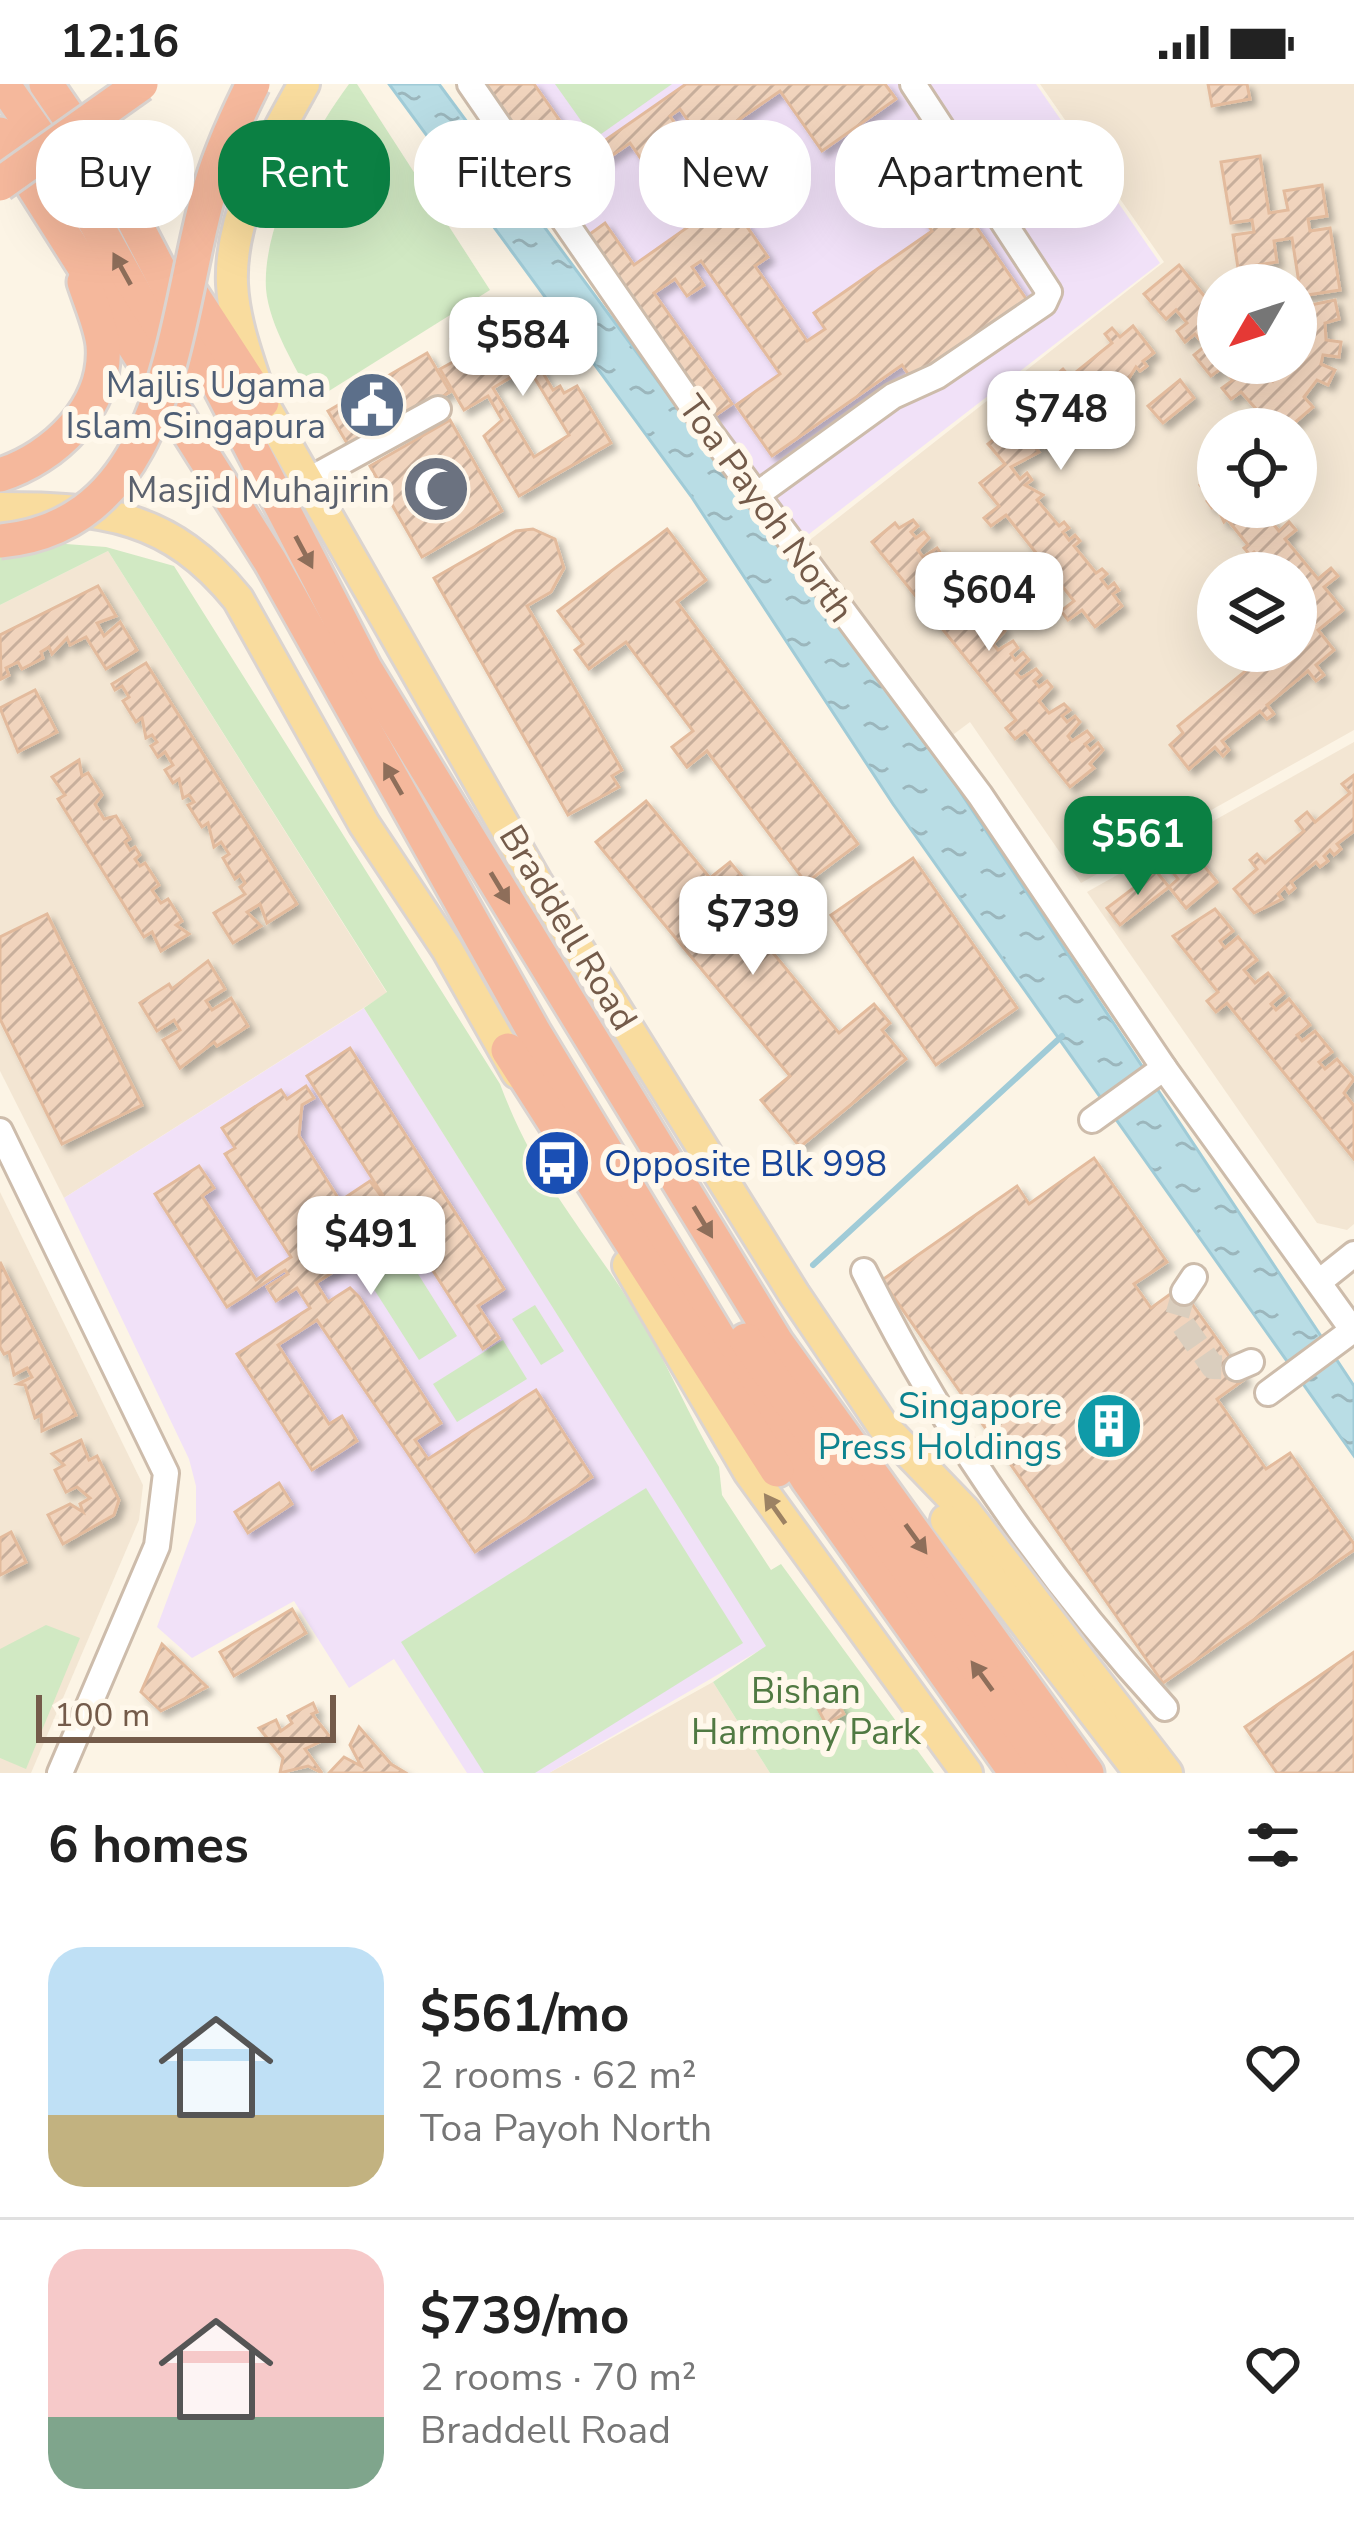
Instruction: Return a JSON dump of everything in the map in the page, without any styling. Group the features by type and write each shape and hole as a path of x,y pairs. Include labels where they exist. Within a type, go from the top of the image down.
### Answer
{"highway":[{"path":"3,84 80,193 192,396 270,561"},
{"name":"Braddell Road","path":"46,84 71,120"},
{"path":"0,184 141,84"},
{"path":"0,541 45,532 74,516 108,490 137,451 159,399 208,194 253,84"},
{"path":"0,134 270,561 800,1486 1016,1773"},
{"name":"Braddell Road","path":"138,228 365,668 777,1343 1087,1773"},
{"path":"152,228 262,402"},
{"path":"0,475 44,458 62,443 90,400 97,377 104,346 67,234"},
{"path":"513,990 546,1019 782,1395 1052,1773"},
{"path":"508,1050 800,1486 1005,1773"}],"main road":[{"name":"Braddell Road","path":"304,84 254,182 232,282 240,335 262,402 536,881 883,1426 965,1511 1167,1773"},
{"path":"0,508 103,515 150,526 180,540 213,568 238,599 364,824 508,1050 537,1109 749,1472 967,1773"},
{"path":"883,1426 950,1526 1140,1773"}],"street":[{"name":"Toa Payoh North","path":"470,84 755,496 980,795 1159,1071 1319,1282 1345,1298 1350,1333"},
{"path":"755,496 893,396 937,376 1044,302 1049,292 913,84"},
{"path":"307,481 438,409"},
{"path":"1098,1116 1159,1071"},
{"path":"0,1131 166,1473 157,1546 60,1773"},
{"path":"1319,1282 1354,1254"},
{"path":"864,1271 945,1421 1029,1546 1166,1708"},
{"path":"1268,1393 1350,1333"}],"shaded area":[{"path":"458,84 1036,84 1061,120 835,120 835,228 1124,228 1124,211 1160,263 787,551 559,228 615,228 615,120 483,120"},
{"path":"1040,84 1354,84 1354,730 1081,883 970,722 950,737 806,543 1164,262 1124,205 1124,120 1065,120"},
{"path":"108,551 387,993 64,1198 0,1071 0,605"},
{"path":"1354,742 1354,1224 1347,1230 1317,1223 1087,892"},
{"path":"364,1008 767,1646 549,1773 467,1773 394,1659 349,1688 294,1601 192,1658 157,1627 196,1522 196,1486 189,1459 64,1198"},
{"path":"0,1192 143,1485 139,1520 31,1773 0,1773"},
{"path":"713,1682 770,1773 549,1773"}],"green space":[{"path":"349,84 357,84 380,120 325,120"},
{"path":"555,84 672,84 615,124 615,120 581,120"},
{"path":"390,135 414,172 414,228 450,228 490,290 313,401 272,318 266,289 275,228 390,228"},
{"name":"Bishan Harmony Park","path":"53,543 106,547 174,566 500,1084 545,1176 647,1331 719,1467 722,1495 771,1570 781,1564 934,1773 770,1773 713,1682 766,1646 364,1008 387,992 108,551 0,605 0,556"},
{"path":"408,1258 457,1336 419,1360 370,1283"},
{"path":"535,1305 564,1351 541,1365 512,1319"},
{"path":"503,1340 527,1379 457,1422 433,1384"},
{"path":"646,1488 743,1643 535,1773 484,1773 401,1642"},
{"path":"46,1625 80,1638 26,1769 0,1758 0,1649"}],"water":[{"path":"389,84 439,84 466,120 415,120"},
{"path":"495,228 545,228 955,784 1354,1386 1354,1456 893,804 691,496"}],"building":[{"path":"476,84 534,84 559,120 501,120"},
{"path":"686,84 885,84 896,99 866,120 835,120 835,142 822,151 811,135 811,120 800,120 780,91 738,120 688,120 680,109 670,116 673,120 639,120 639,156 630,143 615,153 615,133"},
{"path":"1208,84 1247,84 1250,99 1212,106"},
{"path":"1260,156 1269,213 1288,210 1284,191 1322,185 1327,216 1308,219 1310,231 1330,228 1340,290 1317,294 1317,264 1296,264 1292,238 1274,241 1277,262 1237,264 1233,235 1254,232 1252,220 1231,223 1221,162"},
{"path":"598,228 608,228 634,265 687,228 748,228 768,257 755,266 807,341 825,329 814,313 932,231 930,228 977,228 1029,303 914,383 902,365 772,456 736,405 780,374 701,261 692,267 704,285 687,296 675,279 654,293 732,404 709,420 583,239"},
{"path":"1179,265 1197,287 1197,336 1185,342 1177,331 1187,323 1176,310 1166,319 1144,294"},
{"path":"1335,300 1339,319 1325,323 1326,340 1341,342 1339,357 1323,355 1321,364 1335,370 1328,385 1317,380 1317,304"},
{"path":"507,307 517,324 538,312 562,353 539,366 553,390 560,386 564,393 577,386 611,443 519,496 484,436 502,420 488,396 464,410 440,369 462,357 451,339","holes":["528,367 569,435 534,457 493,388"]},
{"path":"1133,326 1154,353 1143,361 1147,366 1140,371 1136,367 1126,383 1122,378 1096,399 1100,403 1092,410 1089,405 1082,410 1086,414 1049,436 1053,441 1045,447 1042,442 1035,447 1039,452 1011,467 1020,479 1027,473 1032,480 1025,485 1043,495 1037,500 1059,526 1064,522 1069,528 1063,532 1069,540 1075,535 1080,541 1074,546 1096,573 1102,569 1107,574 1101,579 1108,588 1114,583 1119,590 1113,594 1122,606 1095,627 1082,610 1068,620 1061,611 1074,601 1043,562 1030,573 1023,565 1037,554 1006,515 991,526 984,518 999,506 980,483 1005,464 988,444 1018,420 1009,409 1017,402 1026,413 1062,384 1055,376 1063,369 1070,377 1112,343 1105,334 1112,328 1120,337"},
{"path":"427,353 450,392 351,450 328,411"},
{"path":"1180,380 1194,398 1163,423 1148,406"},
{"path":"1228,384 1314,384 1304,397 1313,407 1255,408 1241,392 1231,399 1222,388"},
{"name":"Masjid Muhajirin","path":"450,420 502,511 422,557 370,466"},
{"path":"913,520 918,526 911,532 916,538 924,532 929,538 918,550 923,557 937,548 942,555 934,561 939,567 947,560 952,567 941,579 951,592 965,582 971,589 963,595 968,601 976,595 981,601 969,614 975,621 989,612 995,619 987,625 992,631 1000,625 1005,631 993,644 998,650 1013,641 1018,648 1011,654 1015,660 1023,653 1029,660 1016,673 1021,678 1036,669 1041,675 1034,681 1039,687 1047,681 1052,687 1039,701 1049,713 1064,704 1070,710 1062,716 1067,722 1075,716 1080,722 1068,736 1072,741 1087,731 1093,738 1085,744 1090,750 1098,743 1103,750 1090,764 1094,768 1070,787 1025,731 1015,739 1006,728 1016,720 872,542 895,523 899,528"},
{"path":"1234,528 1296,530 1285,539 1296,552 1247,552 1244,548 1248,545"},
{"path":"533,529 555,539 564,568 551,592 527,606 622,770 612,776 619,787 568,815 434,578 516,531"},
{"path":"667,529 706,580 677,602 858,844 806,883 707,751 687,767 672,747 693,731 626,642 589,669 575,650 583,644 558,611"},
{"path":"1331,568 1338,576 1324,587 1343,610 1318,630 1334,650 1317,664 1317,578"},
{"path":"98,586 116,616 97,623 104,636 120,622 137,650 106,669 86,637 70,645 67,638 52,654 49,647 41,652 43,658 22,669 18,662 6,668 9,675 1,679 0,635"},
{"path":"146,663 297,904 267,923 260,904 247,912 261,926 233,943 214,913 245,894 240,887 245,883 240,875 235,879 223,858 229,854 221,842 214,847 208,823 202,827 188,805 194,802 189,795 183,798 179,779 173,783 165,770 173,765 165,752 158,757 151,746 157,742 152,735 146,738 142,718 136,722 123,701 129,697 122,686 115,690 112,684"},
{"path":"1317,666 1324,675 1316,681 1309,672 1317,672"},
{"path":"1244,672 1307,672 1267,705 1274,714 1267,719 1260,711 1222,741 1229,750 1223,756 1215,747 1189,769 1170,745 1183,733 1178,726"},
{"path":"35,690 57,732 18,752 0,708"},
{"path":"79,760 82,776 88,773 102,795 95,804 104,819 116,816 130,839 125,842 140,855 135,859 140,866 145,863 159,885 152,890 161,903 168,899 182,921 176,925 189,934 161,951 152,932 144,937 58,799 65,795 52,777"},
{"path":"1354,775 1354,831 1337,844 1341,849 1334,855 1330,850 1324,856 1328,861 1320,867 1316,862 1291,882 1295,888 1289,893 1285,887 1278,894 1282,899 1254,913 1234,889 1257,869 1250,860 1257,854 1265,863 1304,831 1296,821 1307,812 1315,822 1350,793 1342,784"},
{"path":"646,801 710,878 730,862 750,886 731,902 839,1033 874,1004 890,1023 882,1030 906,1059 800,1147 761,1100 790,1076 596,842"},
{"path":"1120,805 1146,837 1122,857 1096,825"},
{"path":"1189,847 1217,882 1186,908 1169,887 1178,879 1167,865"},
{"path":"913,858 1017,1008 936,1065 831,915"},
{"path":"1156,871 1169,887 1120,925 1107,908"},
{"path":"1215,909 1233,931 1220,941 1225,948 1238,937 1257,960 1244,970 1255,983 1268,973 1284,993 1271,1004 1276,1010 1289,999 1310,1025 1297,1035 1302,1041 1315,1031 1332,1052 1319,1062 1325,1069 1337,1059 1354,1079 1344,1093 1354,1106 1354,1159 1227,1003 1216,1012 1207,1001 1218,992 1173,936"},
{"path":"47,914 142,1105 62,1144 0,1019 0,937"},
{"path":"208,961 225,989 206,1001 212,1010 231,998 248,1026 217,1046 214,1042 180,1068 163,1040 180,1030 174,1020 157,1031 140,1003 169,984 172,989"},
{"path":"350,1048 504,1289 478,1306 499,1338 483,1349 414,1241 395,1253 388,1242 371,1248 316,1283 328,1302 350,1288 359,1297 441,1423 415,1440 428,1459 536,1390 592,1477 475,1552 317,1320 278,1345 329,1424 342,1416 357,1441 312,1470 237,1354 310,1308 297,1288 276,1301 267,1287 288,1274 285,1270 227,1307 155,1194 199,1166 214,1188 202,1196 256,1280 291,1257 225,1154 235,1148 222,1128 281,1090 287,1099 306,1086 314,1098 302,1105 299,1136 340,1201 370,1181 396,1216 307,1076"},
{"name":"Singapore Press Holdings","path":"1094,1158 1167,1262 1134,1284 1151,1308 1180,1287 1245,1379 1217,1399 1266,1469 1290,1453 1354,1544 1354,1550 1163,1683 882,1280 1017,1186 1029,1204"},
{"path":"0,1262 76,1415 42,1431 41,1415 35,1418 25,1385 18,1384 32,1377 27,1368 14,1375 9,1352 4,1354 0,1347"},
{"path":"81,1440 89,1460 97,1456 119,1500 114,1515 63,1544 48,1515 70,1504 83,1512 80,1504 90,1498 77,1487 66,1492 55,1470 64,1465 52,1454"},
{"path":"279,1483 292,1504 248,1533 235,1512"},
{"path":"11,1532 26,1562 0,1575 0,1538"},
{"path":"292,1609 306,1633 234,1676 220,1652"},
{"path":"162,1644 207,1687 161,1711 141,1692"},
{"path":"1354,1652 1354,1773 1277,1773 1245,1727"},
{"path":"834,1696 844,1714 826,1724 816,1705"},
{"path":"313,1703 317,1712 312,1714 330,1737 305,1749 322,1773 308,1766 280,1773 283,1758 259,1728 276,1720 281,1731 292,1723 288,1716"},
{"path":"359,1727 391,1764 406,1773 329,1773 344,1757 361,1766 350,1745"}],"waterway":[{"path":"813,1265 1062,1036"}],"tunnel":[{"path":"1184,1292 1177,1316 1213,1367 1237,1368"}],"place":[{"name":"Majlis Ugama Islam Singapura","path":"372,405"},
{"name":"Masjid Muhajirin","path":"436,489"},
{"name":"Opposite Blk 998","path":"557,1163"},
{"name":"Singapore Press Holdings","path":"1109,1426"}]}
